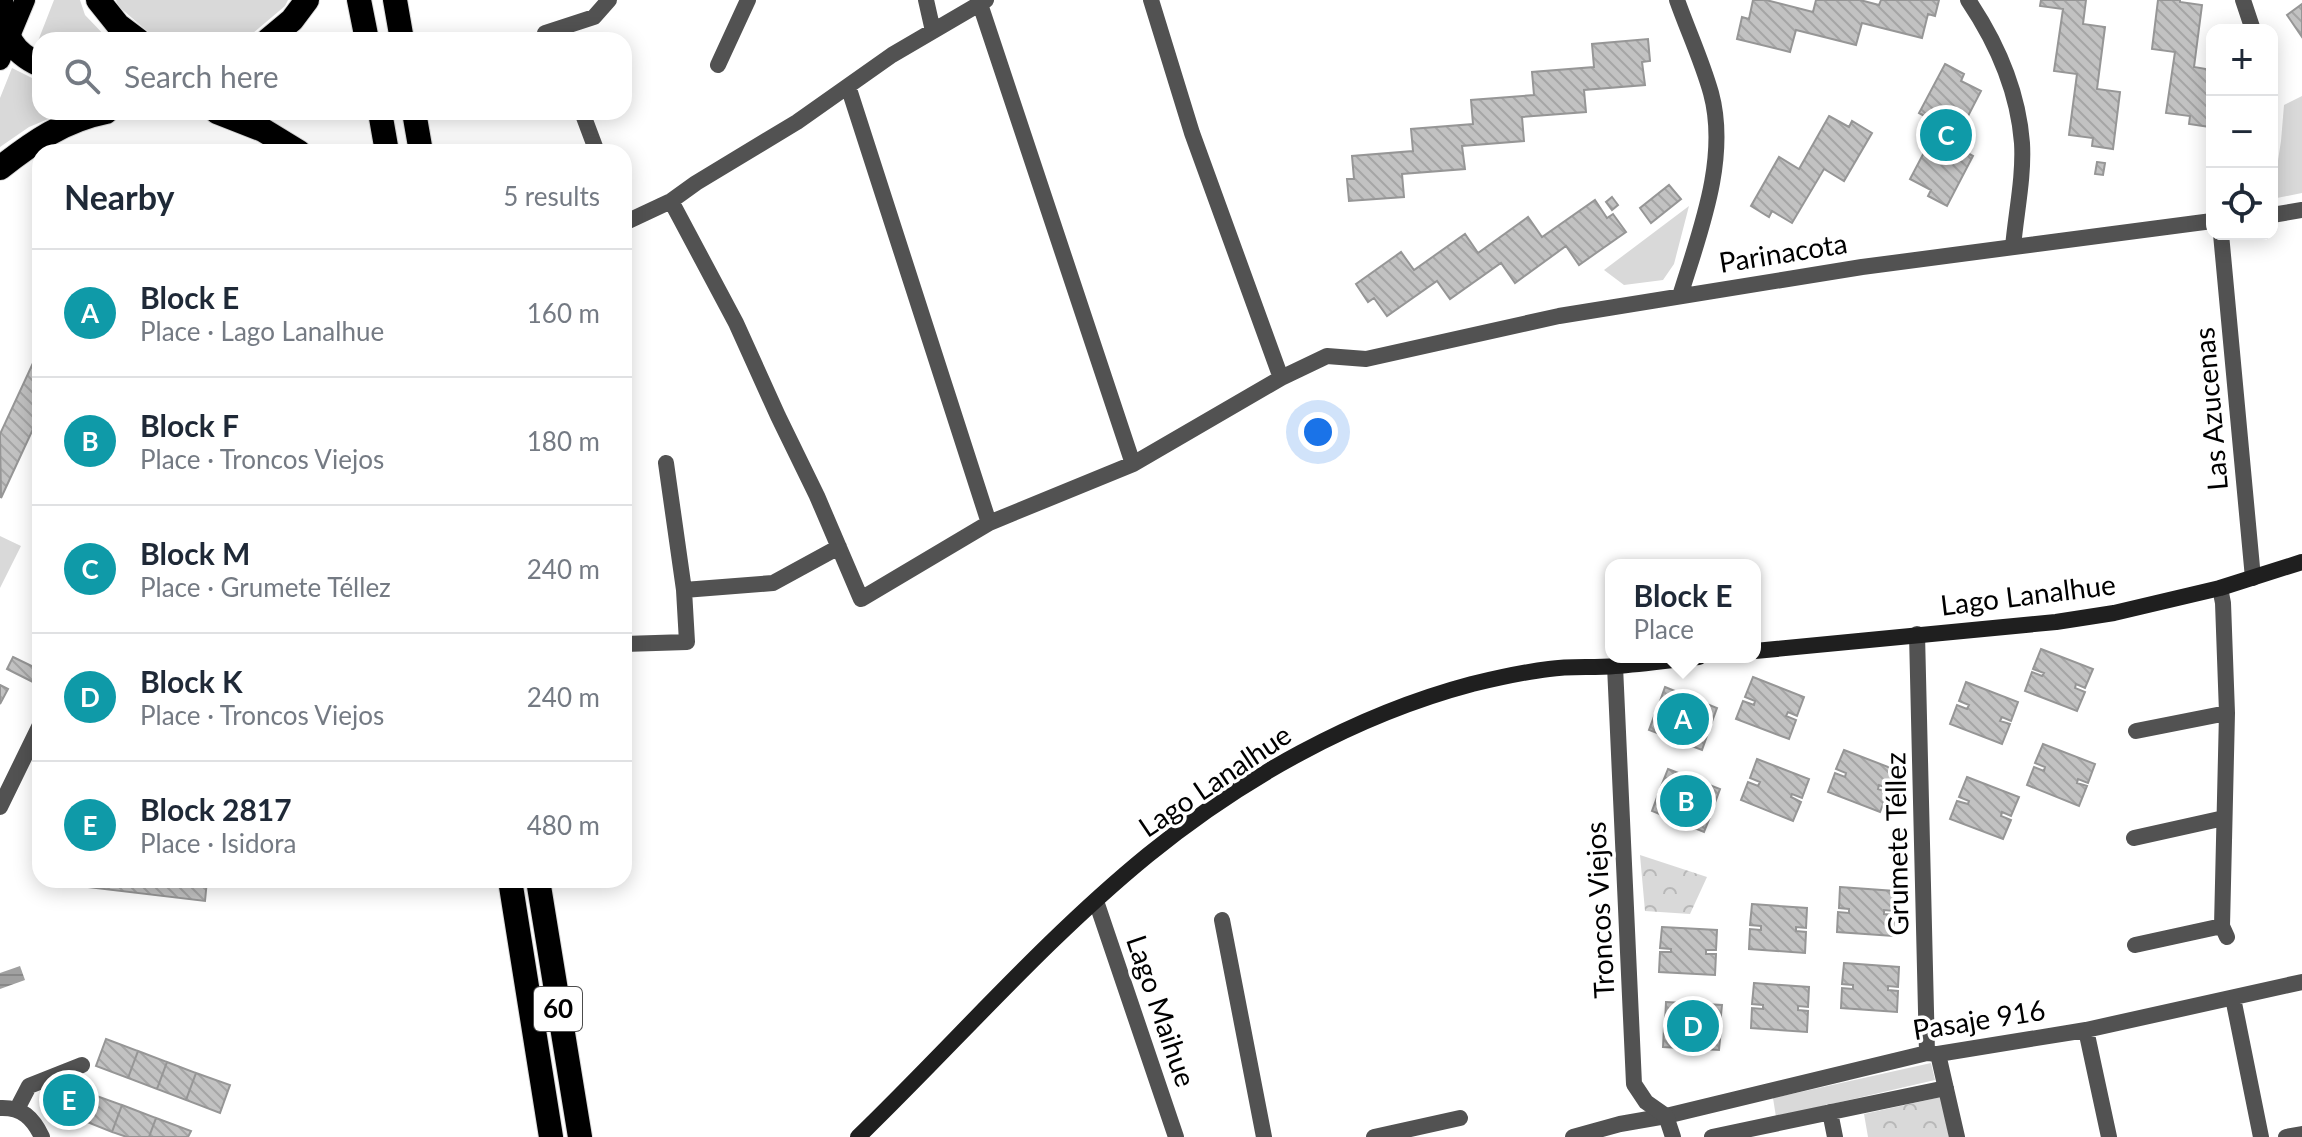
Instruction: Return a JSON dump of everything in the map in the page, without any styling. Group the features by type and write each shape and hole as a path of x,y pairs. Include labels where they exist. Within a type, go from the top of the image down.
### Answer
{"highway":[{"path":"1,0 4,50 32,61"},
{"path":"98,0 127,32"},
{"path":"278,32 292,20 307,0"},
{"path":"359,0 365,32"},
{"path":"395,0 401,32"},
{"path":"410,0 412,32"},
{"path":"34,144 77,120"},
{"path":"237,120 286,144"},
{"path":"381,120 386,144"},
{"path":"417,120 420,144"},
{"path":"0,168 32,145"},
{"name":"60","path":"511,888 551,1137"},
{"name":"60","path":"539,888 580,1137"}],"main road":[{"path":"4,50 25,0"},
{"name":"Lago Lanalhue","path":"1761,650 2056,622 2114,613 2220,588 2302,562"},
{"name":"Lago Lanalhue","path":"858,1137 1096,901 1184,828 1283,763 1358,724 1434,695 1548,669 1643,663"}],"street":[{"path":"548,32 594,17 609,0"},
{"path":"718,65 748,0"},
{"path":"926,0 933,31"},
{"path":"1151,0 1192,133 1281,378"},
{"path":"1677,0 1711,93 1715,117 1709,201 1680,296"},
{"path":"1968,0 1999,51 2017,114 2022,145 2013,247"},
{"path":"2243,0 2251,24"},
{"path":"632,219 671,201 797,122 892,55 983,2 1133,464"},
{"path":"848,86 989,523"},
{"path":"585,120 594,144"},
{"path":"671,201 736,323 839,547 773,583 684,590"},
{"path":"2278,214 2302,210"},
{"name":"Parinacota","path":"839,547 861,599 989,523 1133,464 1281,378 1327,356 1366,359 1559,316 1680,296 1862,267 2206,222"},
{"name":"Las Azucenas","path":"2222,240 2253,578"},
{"path":"632,644 687,642 684,590 666,463"},
{"path":"2135,945 2224,931 2227,713 2220,588"},
{"name":"Grumete Téllez","path":"1917,634 1932,1054 1946,1088 1957,1137"},
{"name":"Troncos Viejos","path":"1615,666 1634,1084 1646,1102 1666,1116 1673,1137"},
{"path":"2136,731 2227,713"},
{"path":"0,807 32,741"},
{"path":"2134,838 2224,818"},
{"name":"Lago Maihue","path":"1096,901 1176,1137"},
{"path":"1222,920 1264,1137"},
{"name":"Pasaje 916","path":"1573,1137 1932,1054 2086,1030 2302,982"},
{"path":"2233,998 2261,1137"},
{"path":"2086,1030 2109,1137"},
{"path":"42,1137 31,1117 8,1109 29,1086 82,1065"},
{"path":"1712,1137 1946,1088"},
{"path":"1830,1112 1835,1137"},
{"path":"1374,1137 1460,1118"},
{"path":"2286,1137 2302,1134"}],"green space":[{"path":"54,0 80,0 85,15 101,32 42,32"},
{"path":"116,0 288,0 254,32 148,32 118,6"},
{"path":"12,68 32,78 32,120 46,120 29,127 0,147 0,98"},
{"path":"2302,96 2302,193 2278,198 2278,160 2284,105"},
{"path":"1689,206 1674,264 1663,280 1624,285 1604,270"},
{"path":"0,536 21,546 0,588"},
{"path":"1640,855 1707,877 1690,914 1645,911"},
{"path":"1931,1063 1935,1080 1776,1117 1773,1098"},
{"path":"1941,1097 1949,1137 1868,1137 1864,1114"}],"shaded area":[{"path":"20,966 25,980 0,989 0,973"}],"building":[{"path":"1753,0 1766,0 1813,12 1816,0 1860,0 1879,5 1881,0 1939,0 1935,16 1928,14 1922,38 1862,23 1856,45 1796,30 1790,52 1737,39 1742,17 1749,19"},
{"path":"2041,0 2086,0 2083,24 2105,27 2097,89 2120,92 2113,149 2092,146 2093,138 2069,135 2077,74 2054,71 2063,9 2040,6"},
{"path":"2158,0 2180,0 2202,5 2194,67 2206,69 2206,126 2189,124 2190,116 2166,113 2175,52 2152,49"},
{"path":"2302,4 2302,37 2287,15"},
{"path":"1648,39 1650,61 1642,62 1645,85 1584,90 1586,112 1522,117 1524,141 1462,146 1465,169 1402,174 1404,197 1349,201 1347,179 1354,179 1352,156 1413,151 1411,129 1473,124 1471,100 1534,95 1532,72 1594,67 1592,44"},
{"path":"1945,64 1964,74 1961,81 1981,91 1953,145 1973,156 1947,206 1928,196 1931,190 1910,179 1939,124 1919,113"},
{"path":"1829,116 1849,127 1852,121 1872,133 1844,181 1824,169 1792,223 1772,211 1769,217 1751,206 1779,157 1799,169"},
{"path":"2097,162 2105,163 2103,175 2095,174"},
{"path":"1669,185 1681,199 1651,223 1640,208"},
{"path":"1612,197 1618,205 1612,210 1606,202"},
{"path":"1595,200 1607,218 1613,214 1626,232 1579,265 1566,246 1515,283 1501,263 1450,299 1437,281 1387,316 1374,298 1368,302 1356,284 1401,252 1414,270 1465,234 1478,253 1528,217 1542,237"},
{"path":"32,365 32,431 1,498 0,434"},
{"path":"2041,649 2093,669 2085,688 2076,684 2075,688 2085,692 2077,711 2025,691 2032,672 2042,676 2044,673 2033,669"},
{"path":"13,657 32,666 32,682 7,669"},
{"path":"1753,677 1804,697 1797,716 1788,712 1786,716 1796,720 1789,739 1736,719 1743,701 1754,705 1755,701 1745,697"},
{"path":"1966,682 2018,702 2011,721 2002,717 2000,721 2010,724 2002,744 1950,724 1957,705 1967,709 1969,705 1959,701"},
{"path":"0,685 8,689 0,704"},
{"path":"1665,687 1717,708 1710,727 1701,723 1699,726 1709,730 1702,750 1649,730 1656,711 1666,715 1668,711 1658,707"},
{"path":"2043,744 2095,764 2088,783 2078,779 2077,783 2087,786 2079,806 2027,785 2034,767 2044,771 2045,767 2035,763"},
{"path":"1844,750 1896,770 1889,789 1879,785 1878,789 1888,792 1880,812 1828,792 1835,773 1845,777 1846,773 1836,769"},
{"path":"1757,759 1809,779 1802,798 1792,794 1791,797 1801,802 1793,821 1741,800 1748,782 1758,786 1760,782 1750,778"},
{"path":"1668,769 1720,789 1713,808 1703,805 1702,808 1712,812 1704,832 1652,811 1659,792 1669,797 1670,793 1660,789"},
{"path":"1967,777 2019,797 2011,816 2002,812 2001,816 2011,820 2003,839 1950,819 1957,801 1968,804 1969,801 1959,797"},
{"path":"1840,887 1895,891 1894,911 1884,910 1884,914 1894,915 1893,936 1837,932 1838,912 1849,913 1849,909 1839,908"},
{"path":"95,888 206,888 205,901"},
{"path":"1752,904 1807,908 1806,928 1796,927 1796,931 1806,932 1805,953 1749,949 1750,929 1761,930 1761,926 1750,925"},
{"path":"1662,927 1717,930 1716,950 1706,950 1706,954 1716,954 1715,975 1659,972 1660,952 1671,952 1671,949 1660,948"},
{"path":"1844,963 1899,967 1898,987 1888,986 1888,990 1898,991 1897,1012 1841,1008 1842,988 1853,989 1853,985 1842,984"},
{"path":"1754,983 1809,987 1808,1007 1798,1006 1798,1010 1808,1011 1807,1032 1751,1028 1752,1008 1763,1009 1763,1005 1752,1004"},
{"path":"1666,1002 1722,1005 1720,1025 1710,1025 1710,1029 1721,1029 1719,1050 1663,1047 1664,1027 1675,1028 1676,1024 1665,1023"},
{"path":"106,1039 138,1051 128,1078 96,1066"},
{"path":"138,1051 167,1062 157,1089 128,1078"},
{"path":"167,1062 196,1073 186,1100 157,1089"},
{"path":"196,1073 230,1085 220,1113 186,1100"},
{"path":"56,1081 91,1094 82,1120 46,1107"},
{"path":"91,1094 122,1105 112,1132 82,1120"},
{"path":"122,1105 156,1118 149,1137 127,1137 112,1132"},
{"path":"156,1118 191,1131 188,1137 149,1137"}],"place":[{"name":"Block M","path":"1946,135"},
{"name":"Block E","path":"1683,719"},
{"name":"Block F","path":"1686,801"},
{"name":"Block K","path":"1693,1026"},
{"name":"Block 2817","path":"69,1100"}]}
